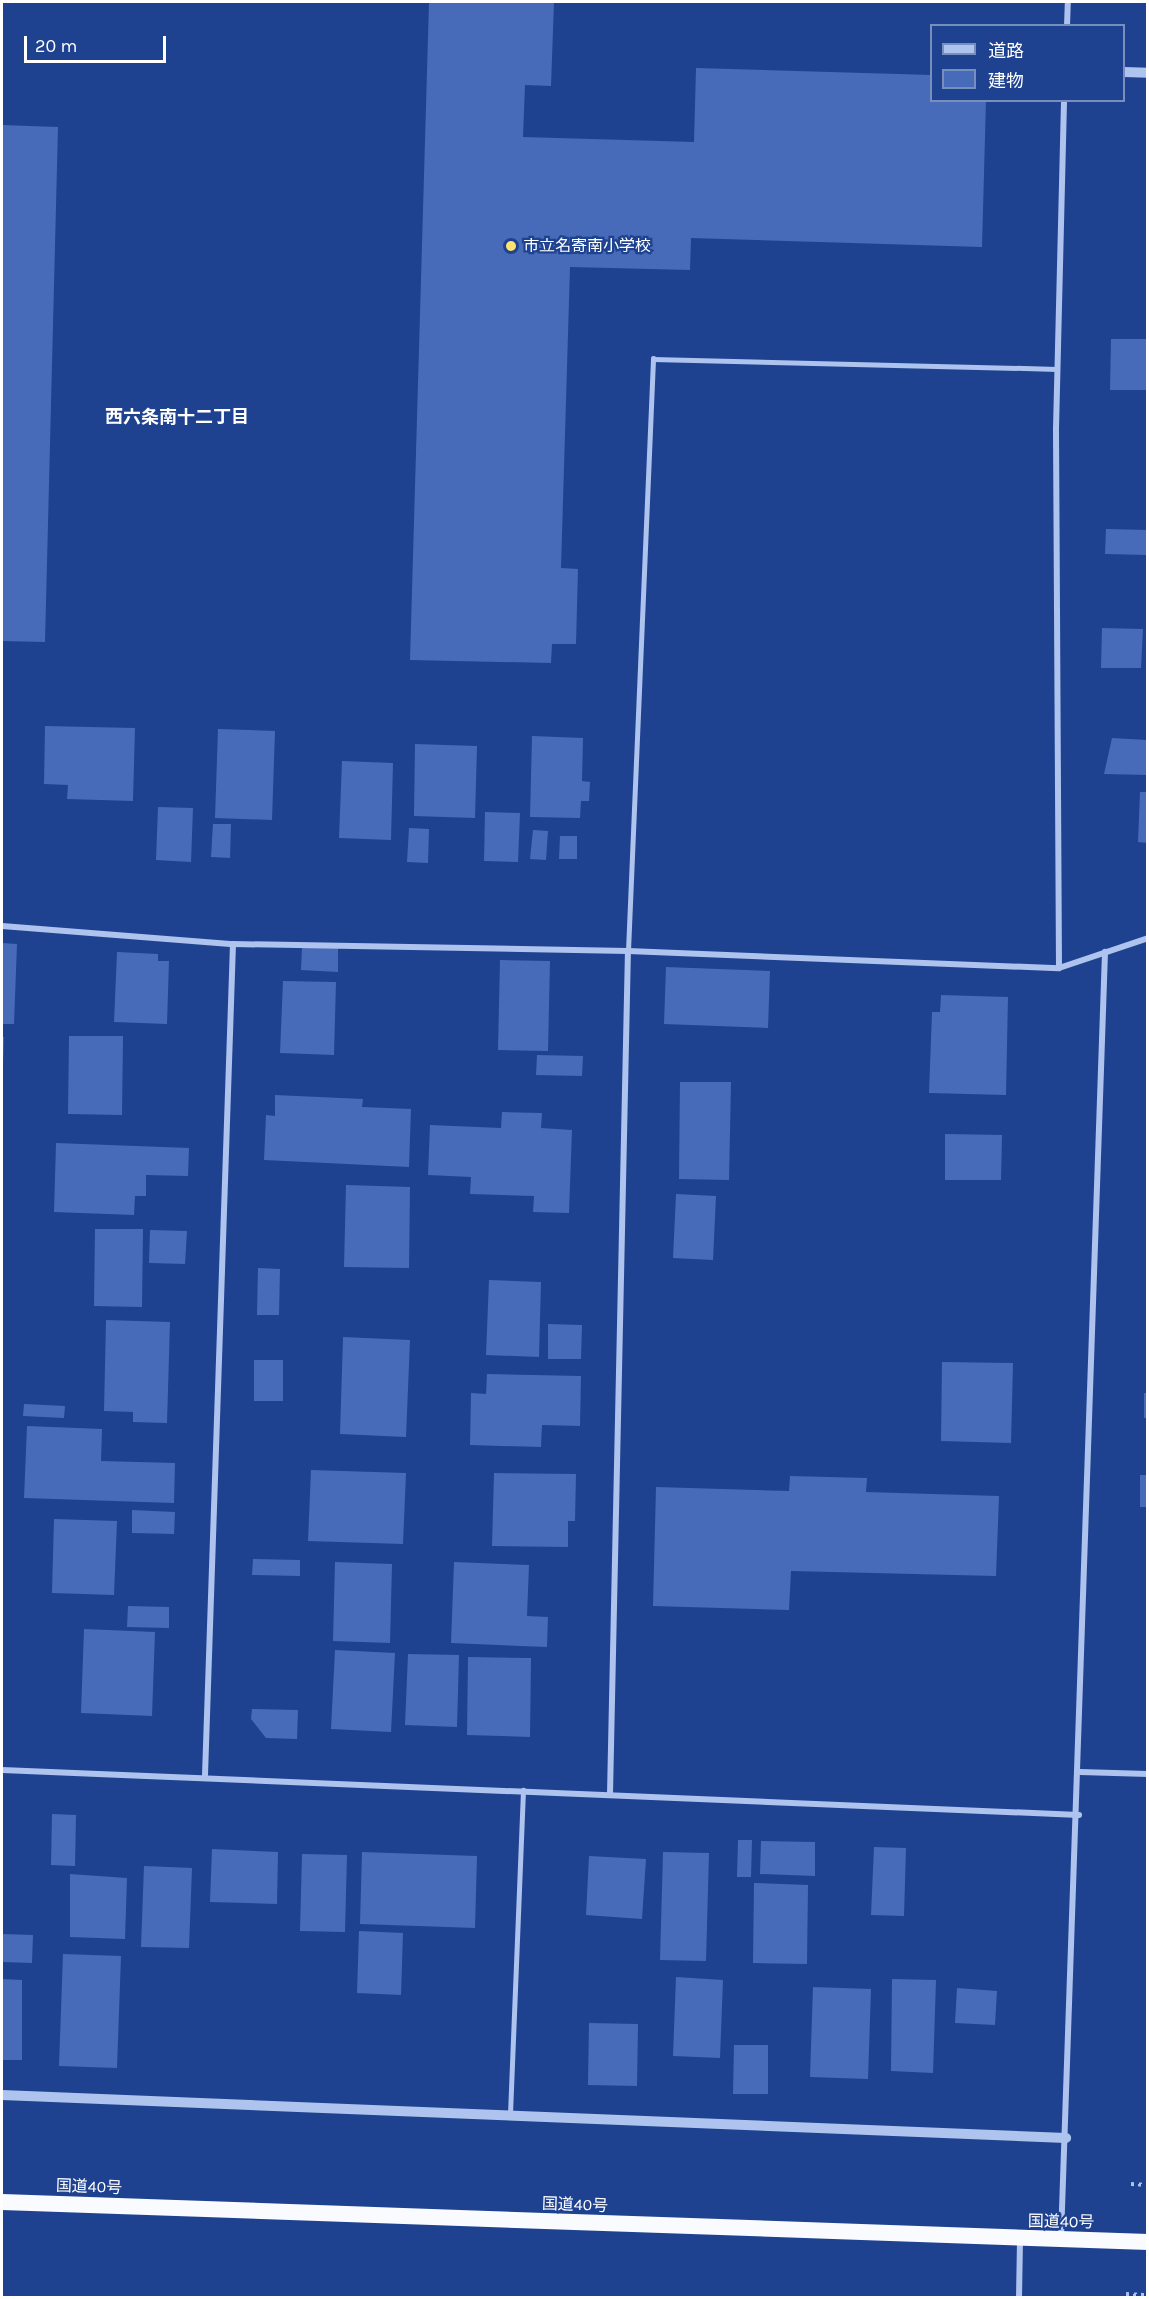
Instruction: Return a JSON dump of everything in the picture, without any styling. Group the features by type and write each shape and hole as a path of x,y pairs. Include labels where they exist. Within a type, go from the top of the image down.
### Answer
{"highway":[{"name":"国道40号","path":"2,2202 1148,2242"}],"street":[{"path":"1067,24 1068,2"},
{"path":"1125,72 1148,73"},
{"path":"1059,968 1057,369 1064,102"},
{"path":"2,926 233,944 628,951 1059,968 1148,938"},
{"path":"205,1775 233,944"},
{"path":"610,1794 628,951"},
{"path":"1061,2239 1079,1815 1105,952"},
{"path":"2,1770 205,1775 1079,1815"},
{"path":"1080,1772 1148,1774"},
{"path":"2,2095 1066,2138"},
{"path":"1019,2298 1020,2239"}],"lane":[{"path":"628,951 653,359 1057,369"},
{"path":"510,2116 523,1790"}],"path":[{"path":"1131,2184 1148,2185"},
{"path":"1126,2294 1148,2295"}],"building":[{"path":"429,2 554,2 551,86 525,85 523,137 694,142 696,68 930,75 930,102 986,102 982,247 691,238 690,270 570,267 561,568 578,569 576,644 552,644 551,663 410,660"},
{"path":"2,125 58,127 45,642 2,641"},
{"path":"1111,339 1148,339 1148,390 1110,390"},
{"path":"1106,529 1148,530 1148,555 1105,554"},
{"path":"1102,628 1143,629 1141,668 1101,668"},
{"path":"45,726 135,728 133,801 67,799 68,785 44,784"},
{"path":"218,729 275,731 272,820 215,818"},
{"path":"532,736 583,738 582,781 590,782 589,801 581,801 580,818 530,817"},
{"path":"1112,738 1147,740 1148,775 1104,774"},
{"path":"415,744 477,746 475,818 414,816"},
{"path":"342,761 393,763 391,840 339,838"},
{"path":"1140,792 1148,792 1148,843 1138,842"},
{"path":"158,807 193,808 191,862 156,860"},
{"path":"485,812 520,813 518,862 484,861"},
{"path":"213,824 231,824 230,858 211,857"},
{"path":"409,828 429,829 428,863 407,862"},
{"path":"533,830 548,831 546,860 530,859"},
{"path":"560,836 577,836 577,859 559,859"},
{"path":"2,943 17,944 14,1024 2,1024"},
{"path":"302,947 338,948 338,972 301,970"},
{"path":"117,952 158,954 158,961 169,961 167,1024 114,1022"},
{"path":"500,960 550,961 548,1051 498,1050"},
{"path":"666,967 770,971 768,1028 664,1024"},
{"path":"283,981 336,982 334,1055 280,1053"},
{"path":"941,995 1008,997 1006,1095 929,1093 932,1012 940,1012"},
{"path":"69,1036 123,1036 122,1115 68,1114"},
{"path":"2,1037 4,1037 3,1066 2,1066"},
{"path":"537,1055 583,1056 582,1076 536,1075"},
{"path":"680,1082 731,1082 729,1180 679,1179"},
{"path":"275,1095 363,1099 362,1107 411,1109 409,1167 264,1160 266,1115 275,1116"},
{"path":"502,1112 542,1113 541,1128 572,1130 569,1213 533,1212 534,1196 470,1194 471,1177 428,1175 430,1125 501,1128"},
{"path":"945,1134 1002,1135 1001,1180 945,1180"},
{"path":"56,1143 189,1148 188,1176 146,1175 146,1196 135,1196 134,1215 54,1212"},
{"path":"346,1185 410,1187 409,1268 344,1267"},
{"path":"676,1194 716,1196 713,1260 673,1258"},
{"path":"95,1229 143,1229 142,1307 94,1306"},
{"path":"150,1230 187,1231 185,1264 149,1263"},
{"path":"258,1268 280,1269 279,1315 257,1315"},
{"path":"489,1280 541,1282 539,1357 486,1355"},
{"path":"106,1320 170,1322 167,1423 133,1422 133,1412 104,1411"},
{"path":"548,1324 582,1325 581,1359 548,1359"},
{"path":"343,1337 410,1340 406,1437 340,1434"},
{"path":"254,1360 283,1360 283,1401 254,1401"},
{"path":"942,1362 1013,1363 1011,1443 941,1441"},
{"path":"487,1374 581,1376 580,1426 542,1425 541,1447 470,1445 471,1393 486,1394"},
{"path":"1144,1393 1148,1393 1148,1418 1144,1418"},
{"path":"24,1404 65,1406 64,1418 23,1416"},
{"path":"27,1426 102,1429 101,1461 175,1463 174,1503 24,1498"},
{"path":"311,1470 406,1473 403,1544 308,1541"},
{"path":"494,1473 576,1474 575,1521 568,1521 568,1547 492,1546"},
{"path":"1140,1475 1148,1475 1148,1507 1140,1507"},
{"path":"790,1476 867,1478 866,1492 999,1496 996,1576 791,1571 789,1610 653,1606 656,1487 789,1491"},
{"path":"132,1510 175,1512 174,1534 132,1533"},
{"path":"54,1519 117,1521 114,1595 52,1593"},
{"path":"253,1559 300,1560 300,1576 252,1575"},
{"path":"335,1562 392,1564 390,1643 333,1641"},
{"path":"454,1562 529,1565 527,1616 548,1617 547,1647 451,1643"},
{"path":"128,1606 169,1607 169,1628 127,1627"},
{"path":"84,1629 155,1632 152,1716 81,1713"},
{"path":"335,1650 395,1653 391,1732 331,1729"},
{"path":"408,1654 459,1655 457,1727 405,1725"},
{"path":"468,1657 531,1658 530,1737 467,1735"},
{"path":"252,1709 298,1710 297,1739 266,1738 251,1719"},
{"path":"52,1814 76,1815 75,1866 51,1865"},
{"path":"738,1840 752,1840 751,1877 737,1877"},
{"path":"761,1841 815,1842 815,1876 760,1874"},
{"path":"874,1847 906,1848 904,1916 871,1915"},
{"path":"212,1849 278,1852 277,1904 210,1902"},
{"path":"362,1852 477,1856 475,1928 360,1924"},
{"path":"663,1852 709,1853 706,1961 660,1960"},
{"path":"302,1854 347,1855 345,1932 300,1931"},
{"path":"589,1856 646,1859 642,1919 586,1915"},
{"path":"144,1866 192,1868 189,1948 141,1947"},
{"path":"70,1874 127,1878 125,1939 70,1937"},
{"path":"754,1883 808,1885 807,1964 753,1963"},
{"path":"359,1931 403,1933 401,1995 357,1993"},
{"path":"2,1934 33,1935 32,1963 2,1962"},
{"path":"63,1954 121,1956 117,2068 59,2066"},
{"path":"676,1977 723,1980 720,2058 673,2056"},
{"path":"2,1979 22,1980 22,2060 2,2060"},
{"path":"892,1979 936,1980 933,2073 891,2071"},
{"path":"813,1987 871,1989 868,2079 810,2077"},
{"path":"957,1988 997,1991 995,2025 955,2023"},
{"path":"589,2023 638,2024 637,2086 588,2085"},
{"path":"734,2045 768,2045 768,2094 733,2094"}],"place":[{"name":"市立名寄南小学校","path":"511,246"}],"district":[{"name":"西六条南十二丁目","path":"177,417"}]}
